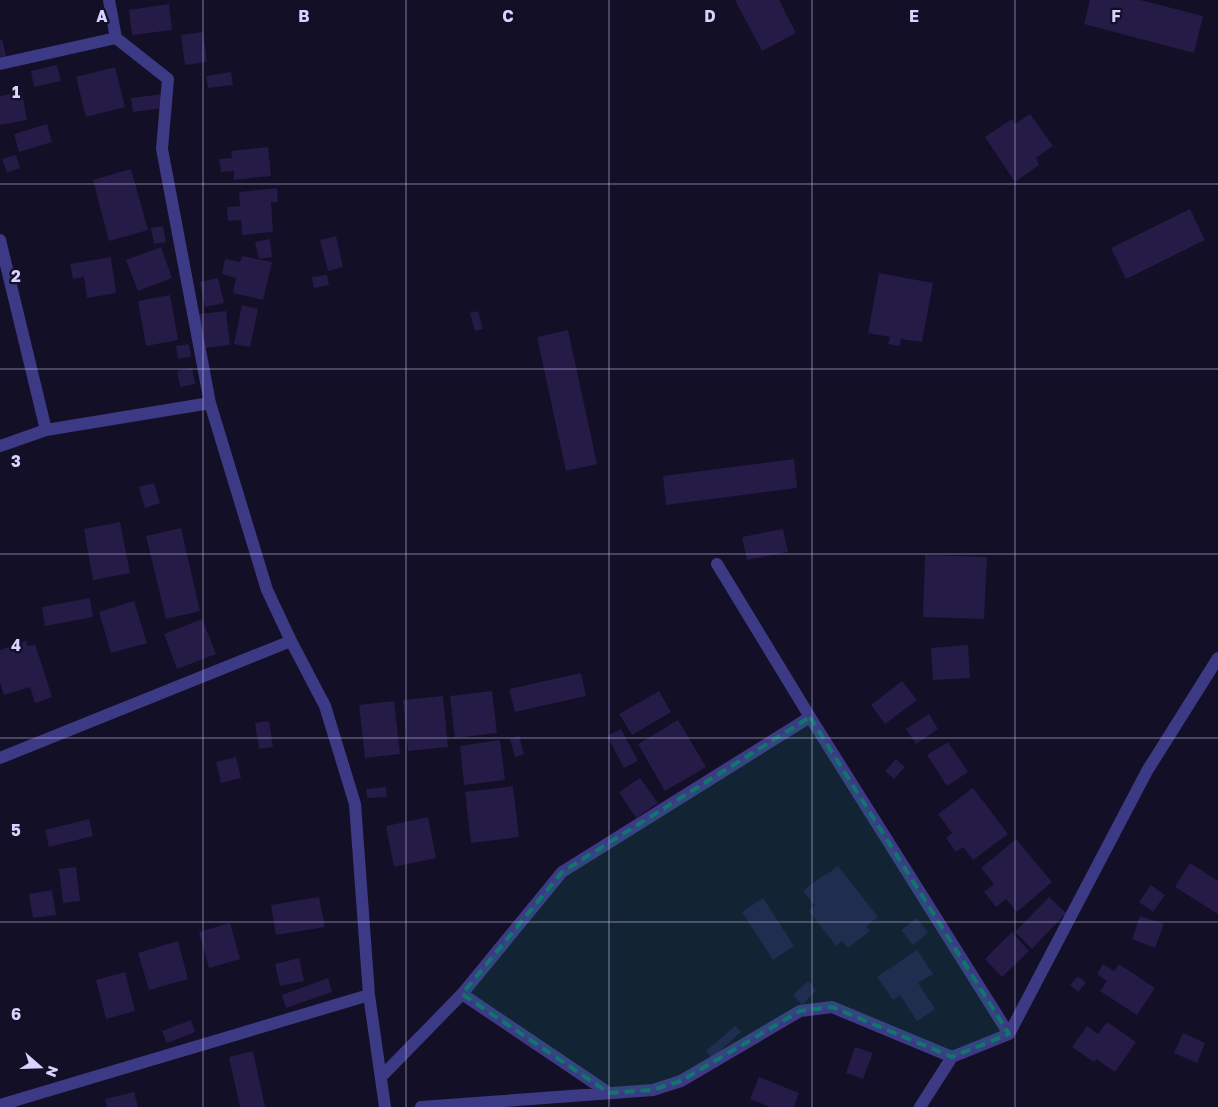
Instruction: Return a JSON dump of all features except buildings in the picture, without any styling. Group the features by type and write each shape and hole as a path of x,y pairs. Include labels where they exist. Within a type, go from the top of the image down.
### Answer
{"street":[{"path":"109,0 116,38 168,79 162,149 210,403 267,590 290,641 325,706 355,804 369,995 385,1107"},
{"path":"0,64 116,38"},
{"path":"0,240 46,430"},
{"path":"0,446 46,430 210,403"},
{"path":"717,564 810,717 1009,1034"},
{"path":"0,758 290,641"},
{"path":"920,1107 952,1057 1009,1034 1147,771 1218,658"},
{"path":"381,1077 462,994 562,872 810,717"},
{"path":"462,994 609,1093"},
{"path":"0,1105 369,995"},
{"path":"421,1107 653,1090 681,1080 800,1011 832,1007 952,1057"}],"highlighted area":[{"path":"810,717 1009,1034 952,1057 832,1007 800,1011 681,1081 653,1090 609,1093 462,994 562,872"}]}
